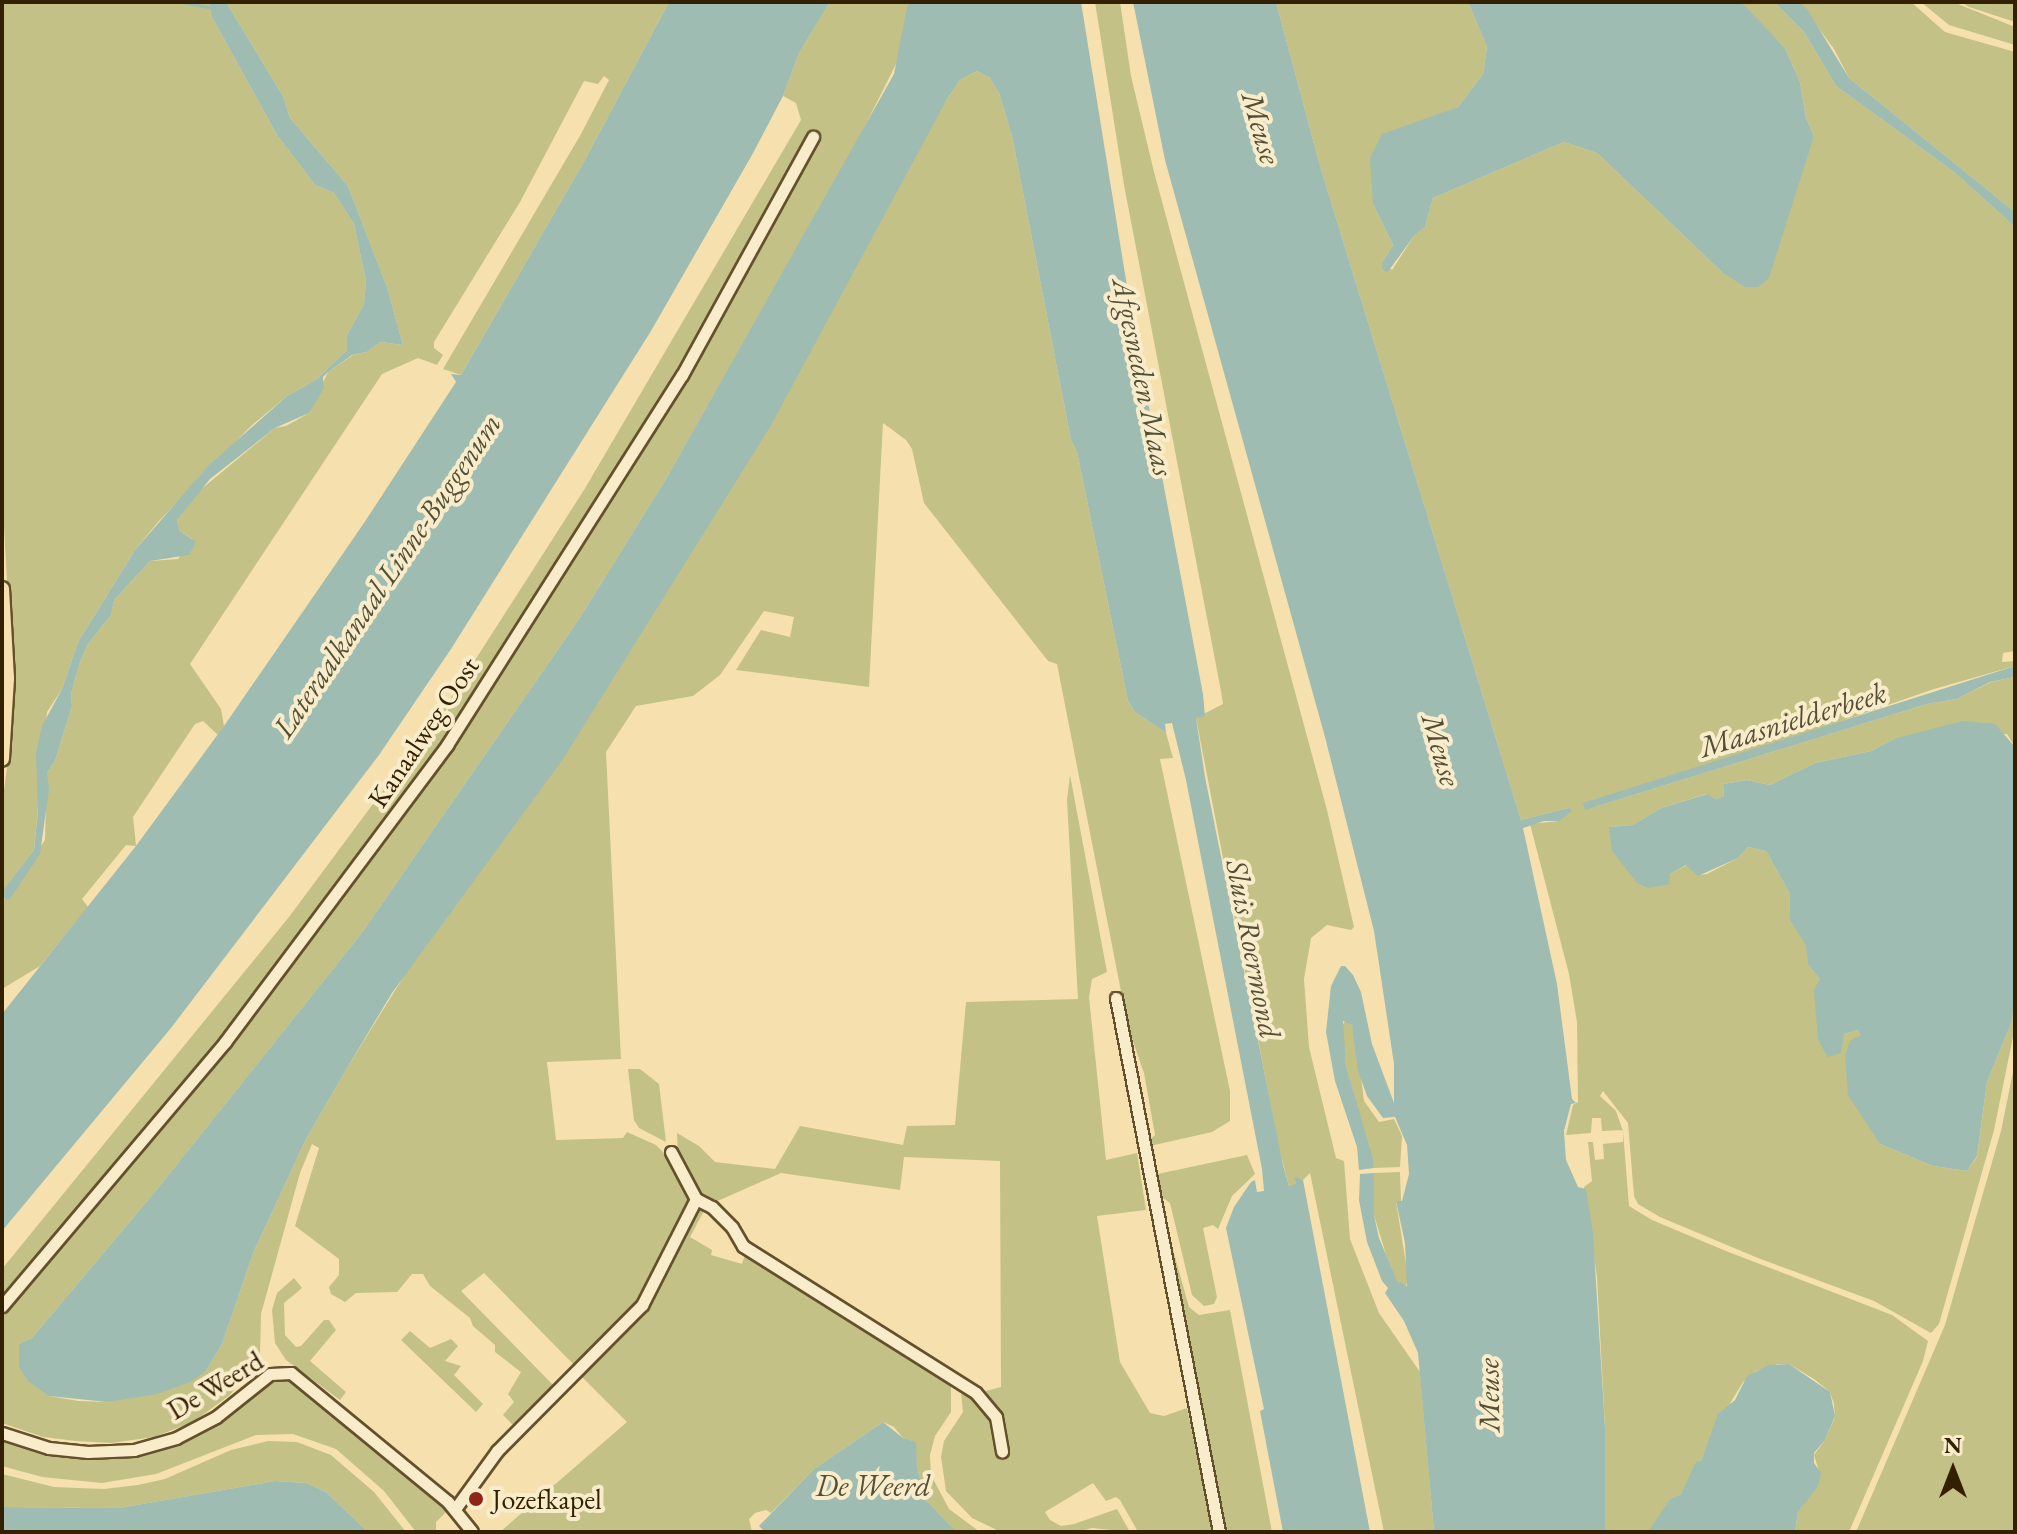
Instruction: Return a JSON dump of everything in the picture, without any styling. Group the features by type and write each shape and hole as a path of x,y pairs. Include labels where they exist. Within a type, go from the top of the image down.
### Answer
{"main road":[{"path":"2,589 7,679 2,759"}],"street":[{"name":"Kanaalweg Oost","path":"2,1306 225,1042 447,745 682,375 813,137"},
{"path":"1116,998 1219,1532"},
{"path":"671,1152 696,1199 712,1207 732,1227 743,1246 976,1393 996,1417 1002,1451"},
{"path":"455,1509 497,1451 642,1305 696,1199"},
{"name":"De Weerd","path":"2,1433 49,1448 88,1452 134,1450 176,1438 216,1417 270,1374 291,1373 455,1509 472,1532"}],"shaded area":[{"path":"2,2 212,2 212,17 277,135 315,185 334,193 354,224 366,281 364,304 347,335 347,350 317,379 287,396 251,426 158,522 135,550 78,642 62,689 47,712 34,850 2,893 2,804 11,740 12,672 2,489"},
{"path":"226,2 669,2 586,158 461,375 443,369 581,134 609,80 604,76 598,84 584,81 520,202 434,342 434,348 443,355 437,365 418,358 382,374 190,664 221,709 224,726 218,735 203,721 195,724 133,817 136,846 126,845 82,899 88,907 40,966 2,989 2,898 5,900 45,840 47,773 55,761 72,706 71,694 80,662 88,644 111,615 114,600 150,561 178,559 192,539 180,531 177,520 199,491 275,428 286,426 309,413 328,372 380,342 403,345 387,287 348,186 290,118 283,96"},
{"path":"830,2 908,2 899,58 860,136 666,479 579,619 361,934 158,1188 32,1338 19,1344 49,1396 78,1401 107,1402 206,1371 222,1344 254,1251 306,1139 347,1068 947,99 960,80 977,71 990,78 999,93 1012,136 1071,440 1077,452 1128,701 1135,712 1166,733 1173,758 1160,759 1230,1091 1230,1121 1212,1132 1150,1146 1148,1141 1155,1135 1144,1073 1128,1027 1057,664 1048,661 924,503 912,449 906,440 883,423 869,687 736,670 761,630 790,637 794,617 764,611 720,675 693,696 636,706 606,752 621,1059 547,1062 556,1140 623,1138 627,1132 656,1145 681,1170 691,1202 642,1295 574,1365 484,1273 461,1291 554,1386 515,1427 503,1415 514,1402 508,1394 521,1372 495,1352 495,1345 473,1326 470,1318 430,1286 423,1274 412,1274 397,1292 356,1293 345,1302 331,1294 329,1287 339,1275 339,1259 295,1226 319,1148 312,1144 300,1173 261,1314 260,1356 230,1395 193,1422 154,1437 111,1443 43,1437 2,1423 2,1313 258,1006 429,776 647,441 816,136 811,131 684,363 434,759 264,988 2,1303 2,1269 289,917 445,707 584,490 801,120 796,103 783,96 799,53"},
{"path":"1095,2 1120,2 1131,76 1154,172 1327,810 1354,927 1351,930 1327,925 1311,938 1304,979 1309,1047 1336,1158 1344,1161 1350,1239 1379,1313 1420,1372 1434,1532 1384,1532 1310,1173 1303,1180 1295,1178 1296,1185 1289,1186 1279,1148 1196,718 1223,704 1221,691 1124,185"},
{"path":"1276,2 1468,2 1487,47 1483,74 1458,107 1440,114 1373,204 1393,245 1383,261 1392,270 1414,236 1425,227 1433,198 1564,142 1597,153 1722,272 1806,156 1814,136 1806,118 1800,82 1785,48 1740,2 1774,2 1804,32 1836,86 1954,172 2015,227 2015,651 2003,653 2002,662 2015,661 2015,666 1934,689 1585,810 1927,704 1957,699 1991,682 2015,677 2015,747 2007,734 1894,739 1871,751 1815,763 1770,785 1747,780 1723,784 1724,796 1716,799 1706,794 1661,808 1633,825 1610,827 1670,874 1687,865 1698,875 1707,874 1738,858 1748,847 1766,851 1790,894 1789,919 1807,945 1808,965 1821,980 1844,1034 1858,1030 1862,1035 1880,1144 1933,1166 1967,1171 1977,1157 1987,1082 2012,1021 2015,1000 2015,1027 1994,1130 1939,1324 1931,1333 1874,1301 1758,1258 1660,1217 1638,1204 1634,1196 1628,1123 1603,1091 1600,1096 1616,1111 1623,1130 1602,1131 1601,1118 1592,1118 1591,1133 1566,1135 1573,1105 1578,1102 1577,1022 1569,974 1530,824 1559,821 1568,808 1521,820 1320,166"},
{"path":"1799,2 1911,2 1945,32 2015,52 2015,212 1849,78 1834,49"},
{"path":"1921,2 1953,2 2015,27 2015,45 1949,25"},
{"path":"1961,2 2015,2 2015,22 1969,7"},
{"path":"1070,775 1107,972 1092,979 1089,997 1106,1160 1137,1153 1146,1210 1097,1216 1120,1362 1150,1413 1164,1416 1187,1408 1213,1532 1138,1532 1120,1500 1116,1497 1106,1501 1093,1483 1045,1512 1050,1520 1061,1526 1074,1524 1117,1509 1130,1532 1092,1528 1078,1532 1001,1532 972,1518 946,1491 941,1457 944,1441 963,1412 959,1374 982,1392 1001,1387 1000,1161 904,1157 900,1190 781,1173 713,1203 698,1194 678,1156 677,1133 699,1146 715,1162 775,1169 800,1126 903,1145 907,1126 955,1125 966,1002 1078,999 1067,800"},
{"path":"1346,1020 1352,1025 1357,1046 1364,1101 1379,1122 1394,1119 1402,1136 1400,1167 1374,1168 1346,1066 1342,1026"},
{"path":"2015,1062 2015,1532 1856,1532 1945,1325 2001,1131"},
{"path":"628,1069 640,1069 659,1084 666,1142 639,1128 634,1120"},
{"path":"1623,1131 1629,1206 1652,1220 1726,1251 1892,1315 1928,1341 1923,1361 1849,1532 1795,1532 1798,1512 1813,1490 1818,1468 1814,1455 1835,1417 1834,1404 1830,1392 1814,1379 1789,1364 1778,1364 1756,1371 1743,1382 1681,1494 1670,1499 1656,1525 1648,1532 1605,1532 1605,1427 1597,1277 1584,1187 1592,1181 1588,1142 1593,1142 1595,1160 1604,1159 1603,1144 1623,1142"},
{"path":"1247,1155 1255,1174 1232,1196 1218,1229 1213,1225 1203,1228 1217,1297 1214,1304 1204,1306 1192,1295 1170,1203 1159,1195 1153,1175"},
{"path":"1400,1172 1401,1201 1396,1202 1409,1282 1405,1286 1397,1281 1391,1271 1374,1215 1374,1173"},
{"path":"1160,1203 1189,1307 1199,1315 1230,1310 1272,1532 1222,1532"},
{"path":"700,1205 706,1207 690,1237 712,1250 711,1255 742,1264 746,1251 951,1378 951,1412 935,1436 930,1455 931,1475 949,1509 980,1532 956,1532 944,1524 926,1501 917,1467 915,1442 903,1438 894,1427 883,1422 814,1469 771,1513 766,1510 755,1513 749,1519 752,1532 500,1532 627,1422 579,1374 644,1308"},
{"path":"294,1278 302,1288 284,1303 285,1335 296,1347 301,1346 324,1320 329,1320 336,1330 310,1361 346,1392 340,1400 286,1360 275,1343 272,1310 277,1293"},
{"path":"410,1331 430,1348 451,1339 458,1346 445,1361 461,1366 454,1375 483,1404 476,1412 401,1340"},
{"path":"281,1376 293,1379 448,1510 436,1522 436,1532 416,1532 384,1491 336,1449 293,1434 256,1435 156,1474 102,1483 42,1477 2,1466 2,1439 57,1456 94,1458 145,1453 184,1442 221,1422 269,1380"},
{"path":"268,1441 297,1442 331,1455 374,1492 406,1532 368,1532 326,1492 306,1483 275,1481 119,1508 2,1507 2,1474 54,1487 104,1489 138,1485 165,1479 231,1450"}],"water":[{"path":"226,2 283,96 290,118 348,186 387,287 403,345 380,342 367,352 352,355 328,372 323,377 324,388 309,413 275,428 210,479 177,520 180,531 196,542 189,555 150,561 114,600 111,615 88,644 80,662 71,694 72,706 55,761 47,773 49,789 40,854 10,899 5,900 2,892 34,850 38,810 36,753 42,726 62,689 78,642 135,550 209,465 287,396 317,379 347,350 347,335 364,304 366,281 354,224 334,193 315,185 277,135 212,17 210,4"},
{"name":"Lateraalkanaal Linne-Buggenum","path":"669,2 830,2 799,53 783,96 752,155 651,331 451,649 379,755 171,1028 2,1231 2,1014 136,846 224,726 364,523 456,382 451,374 461,375 586,158"},
{"name":"Afgesneden Maas","path":"908,2 1081,2 1132,317 1203,694 1205,716 1196,718 1205,777 1283,1165 1289,1186 1296,1184 1294,1177 1303,1180 1370,1532 1283,1532 1260,1411 1264,1409 1226,1228 1234,1207 1251,1182 1255,1180 1257,1192 1264,1191 1262,1169 1186,780 1172,723 1165,724 1166,733 1135,712 1128,701 1077,452 1071,440 1012,136 999,93 990,78 977,71 960,80 947,99 770,427 563,759 392,993 347,1068 306,1139 254,1251 222,1344 206,1371 190,1382 157,1394 107,1402 49,1396 28,1381 19,1367 19,1344 32,1338 158,1188 361,934 579,619 666,479 894,74"},
{"name":"Meuse","path":"1133,2 1276,2 1320,166 1521,820 1568,808 1572,811 1559,821 1544,821 1523,828 1557,984 1572,1099 1576,1103 1571,1104 1564,1131 1566,1160 1578,1187 1586,1189 1593,1234 1605,1427 1605,1532 1434,1532 1418,1353 1404,1321 1385,1293 1388,1288 1382,1281 1367,1242 1359,1200 1360,1174 1374,1173 1374,1215 1379,1238 1397,1281 1407,1286 1405,1243 1396,1201 1402,1201 1409,1174 1407,1145 1395,1117 1383,1118 1367,1096 1358,1071 1352,1025 1343,1021 1346,1066 1374,1168 1359,1170 1357,1147 1335,1081 1326,1032 1331,986 1341,966 1345,966 1361,992 1372,1044 1394,1103 1394,1064 1374,931 1325,737 1165,160"},
{"path":"1468,2 1740,2 1747,8 1785,48 1800,82 1806,118 1814,136 1769,278 1758,287 1745,287 1722,272 1597,153 1564,142 1433,198 1425,227 1414,236 1387,273 1382,268 1383,261 1393,245 1373,204 1370,158 1382,134 1458,107 1483,74 1487,47"},
{"path":"1774,2 1799,2 1807,9 1849,78 2015,212 2015,227 1954,172 1836,86 1804,32"},
{"path":"2015,666 2015,677 1990,682 1957,699 1927,704 1585,810 1583,803"},
{"path":"1962,721 1995,724 2015,747 2015,1000 2012,1021 1987,1082 1977,1156 1967,1171 1933,1166 1880,1144 1848,1095 1845,1056 1850,1041 1861,1035 1858,1030 1844,1034 1841,1053 1827,1057 1818,1039 1814,990 1820,979 1808,965 1806,945 1789,919 1790,894 1766,851 1748,847 1738,858 1698,876 1686,865 1670,874 1669,884 1648,888 1637,883 1612,851 1609,827 1633,825 1661,808 1707,794 1716,799 1724,796 1723,784 1747,780 1770,785 1815,763 1871,751 1894,739"},
{"path":"1789,1364 1830,1392 1835,1416 1825,1440 1814,1453 1814,1463 1821,1473 1818,1486 1798,1512 1795,1532 1648,1532 1670,1499 1681,1494 1696,1462 1701,1461 1718,1414 1735,1400 1747,1376 1769,1365"},
{"name":"De Weerd","path":"883,1422 903,1438 916,1442 917,1467 926,1501 956,1532 765,1532 759,1526 814,1469"},
{"path":"275,1481 306,1483 326,1492 368,1532 2,1532 2,1507 119,1508"}],"waterway":[{"path":"182,2 214,8"}],"place":[{"name":"Jozefkapel","path":"476,1499"}],"water label":[{"name":"Maasnielderbeek","path":"1793,720"},
{"name":"Sluis Roermond","path":"1253,949"}]}
